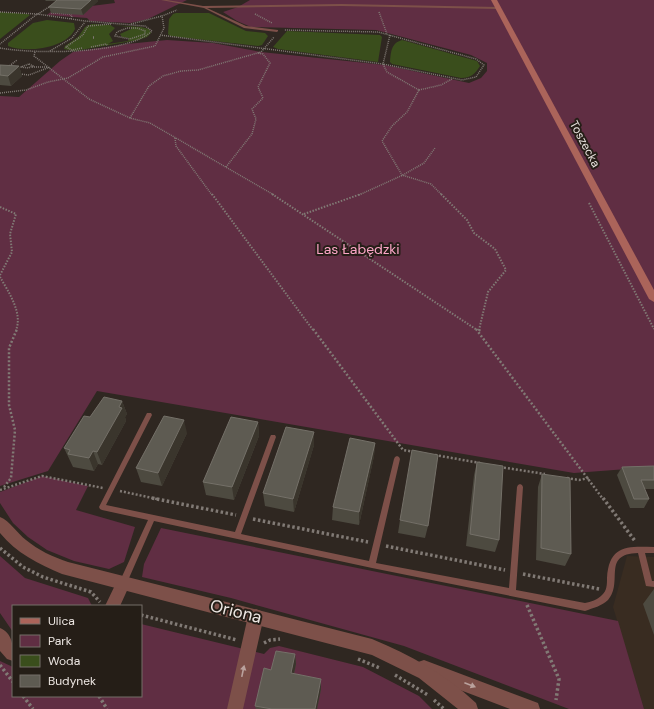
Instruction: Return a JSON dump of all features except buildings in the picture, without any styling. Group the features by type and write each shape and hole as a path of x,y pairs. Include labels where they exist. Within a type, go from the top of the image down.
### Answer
{"main road":[{"name":"Toszecka","path":"494,0 654,299"}],"street":[{"name":"Oriona","path":"0,523 6,531 22,545 42,558 67,569 256,616 372,647 407,662 436,680 470,709"},
{"path":"112,605 123,584"},
{"path":"235,709 256,616"},
{"path":"0,636 12,652"},
{"path":"407,662 532,709"}],"lane":[{"path":"162,0 203,8 377,5 498,8"},
{"path":"203,8 245,27 277,31"},
{"path":"149,415 102,507 372,565 585,607 602,601 609,591 613,561 622,553 641,550 654,550"},
{"path":"237,536 273,437"},
{"path":"372,565 397,459"},
{"path":"512,592 520,487"},
{"path":"123,584 152,518"},
{"path":"641,550 650,584 654,584"}],"path":[{"path":"0,44 37,14 54,3"},
{"path":"377,5 387,34"},
{"path":"127,25 193,6"},
{"path":"250,7 250,12 271,22 277,31"},
{"path":"0,12 37,14 85,22 147,27 152,30 152,34 140,40 75,51 35,52 0,48"},
{"path":"52,15 70,14 72,16 71,19"},
{"path":"0,93 26,90 68,78 103,57 147,49 155,46 164,24 162,16"},
{"path":"50,51 76,35 81,25 85,22"},
{"path":"108,45 76,49 66,47 83,36 88,26 110,24"},
{"path":"132,28 146,32 141,37 129,39 117,38 115,33 123,29 132,28"},
{"path":"130,118 150,86 163,76 181,71 198,70 258,53 265,49 277,31 288,29 378,32 476,59 484,65 480,73 473,79 453,78 383,64 265,49 160,35"},
{"path":"390,35 383,64 387,72 419,90 441,85 453,78"},
{"path":"90,38 97,38"},
{"path":"35,52 34,56 50,67 61,79 89,99 130,118 150,123 276,196 479,331 641,550"},
{"path":"226,167 252,134 256,119 252,108 263,98 258,87 270,63 263,54 258,53"},
{"path":"5,71 17,60"},
{"path":"15,61 24,65 31,64 33,65 32,67"},
{"path":"24,65 22,66 23,68 50,67"},
{"path":"16,73 29,75 50,67"},
{"path":"419,90 407,112 392,126 382,141 403,175 431,184 467,220 474,233 495,249 506,270 488,292 479,331"},
{"path":"175,138 176,146 403,450 418,452"},
{"path":"304,214 354,197 403,175 424,163 435,148"},
{"path":"0,207 16,214 10,234 12,252 0,276 12,298 19,323 9,348 9,405 15,430 11,478 1,489"},
{"path":"433,455 487,464"},
{"path":"495,466 548,475"},
{"path":"1,489 42,476 609,591"},
{"path":"564,478 579,480 589,478"},
{"path":"522,594 559,679 556,700"},
{"path":"142,615 232,638"},
{"path":"260,646 270,640 280,639 287,641"},
{"path":"351,657 388,671 429,696 444,709"},
{"path":"0,665 12,681"},
{"path":"24,697 33,709"},
{"path":"100,697 108,709"}],"shaded area":[{"path":"627,556 654,557 654,709 644,709 613,607"}],"green space":[{"path":"114,0 187,0 148,19 130,23 90,21 87,18 47,15 52,11 115,3"},
{"name":"Las Łabędzki","path":"250,0 654,0 654,467 574,473 97,391 48,471 0,486 0,96 19,97 60,61 73,52 167,40 213,43 261,52 385,65 469,83 481,78 487,71 487,63 471,55 376,30 251,27 237,21 223,12 238,7"},
{"path":"42,476 88,486 76,510 135,527 124,562 109,569 74,561 47,550 28,537 13,523 0,503 0,492"},
{"path":"161,528 618,621 644,709 569,709 404,646 231,598 142,577 144,564"},
{"path":"0,556 25,578 88,598 92,605 12,605 12,631 0,613"},
{"path":"142,624 264,654 270,648 279,646 363,667 419,696 432,709 0,709 0,661 12,667 12,697 142,697"}],"water":[{"path":"0,12 27,14 30,15 0,39"},
{"path":"176,13 209,13 246,31 265,33 268,36 262,45 258,46 170,36 168,34 169,19"},
{"path":"47,20 74,23 75,29 70,36 63,41 45,48 25,49 8,46 8,43 33,23"},
{"path":"92,24 110,25 115,28 109,34 113,41 108,44 128,41 129,38 122,37 120,34 131,29 131,27 113,25 141,27 149,29 151,33 147,37 138,40 74,51 64,49 65,46 78,37 85,27"},
{"path":"287,31 380,35 382,37 378,62 278,49 273,47"},
{"path":"402,40 477,61 480,66 472,75 461,78 392,64 390,62 392,48 398,41"}]}
